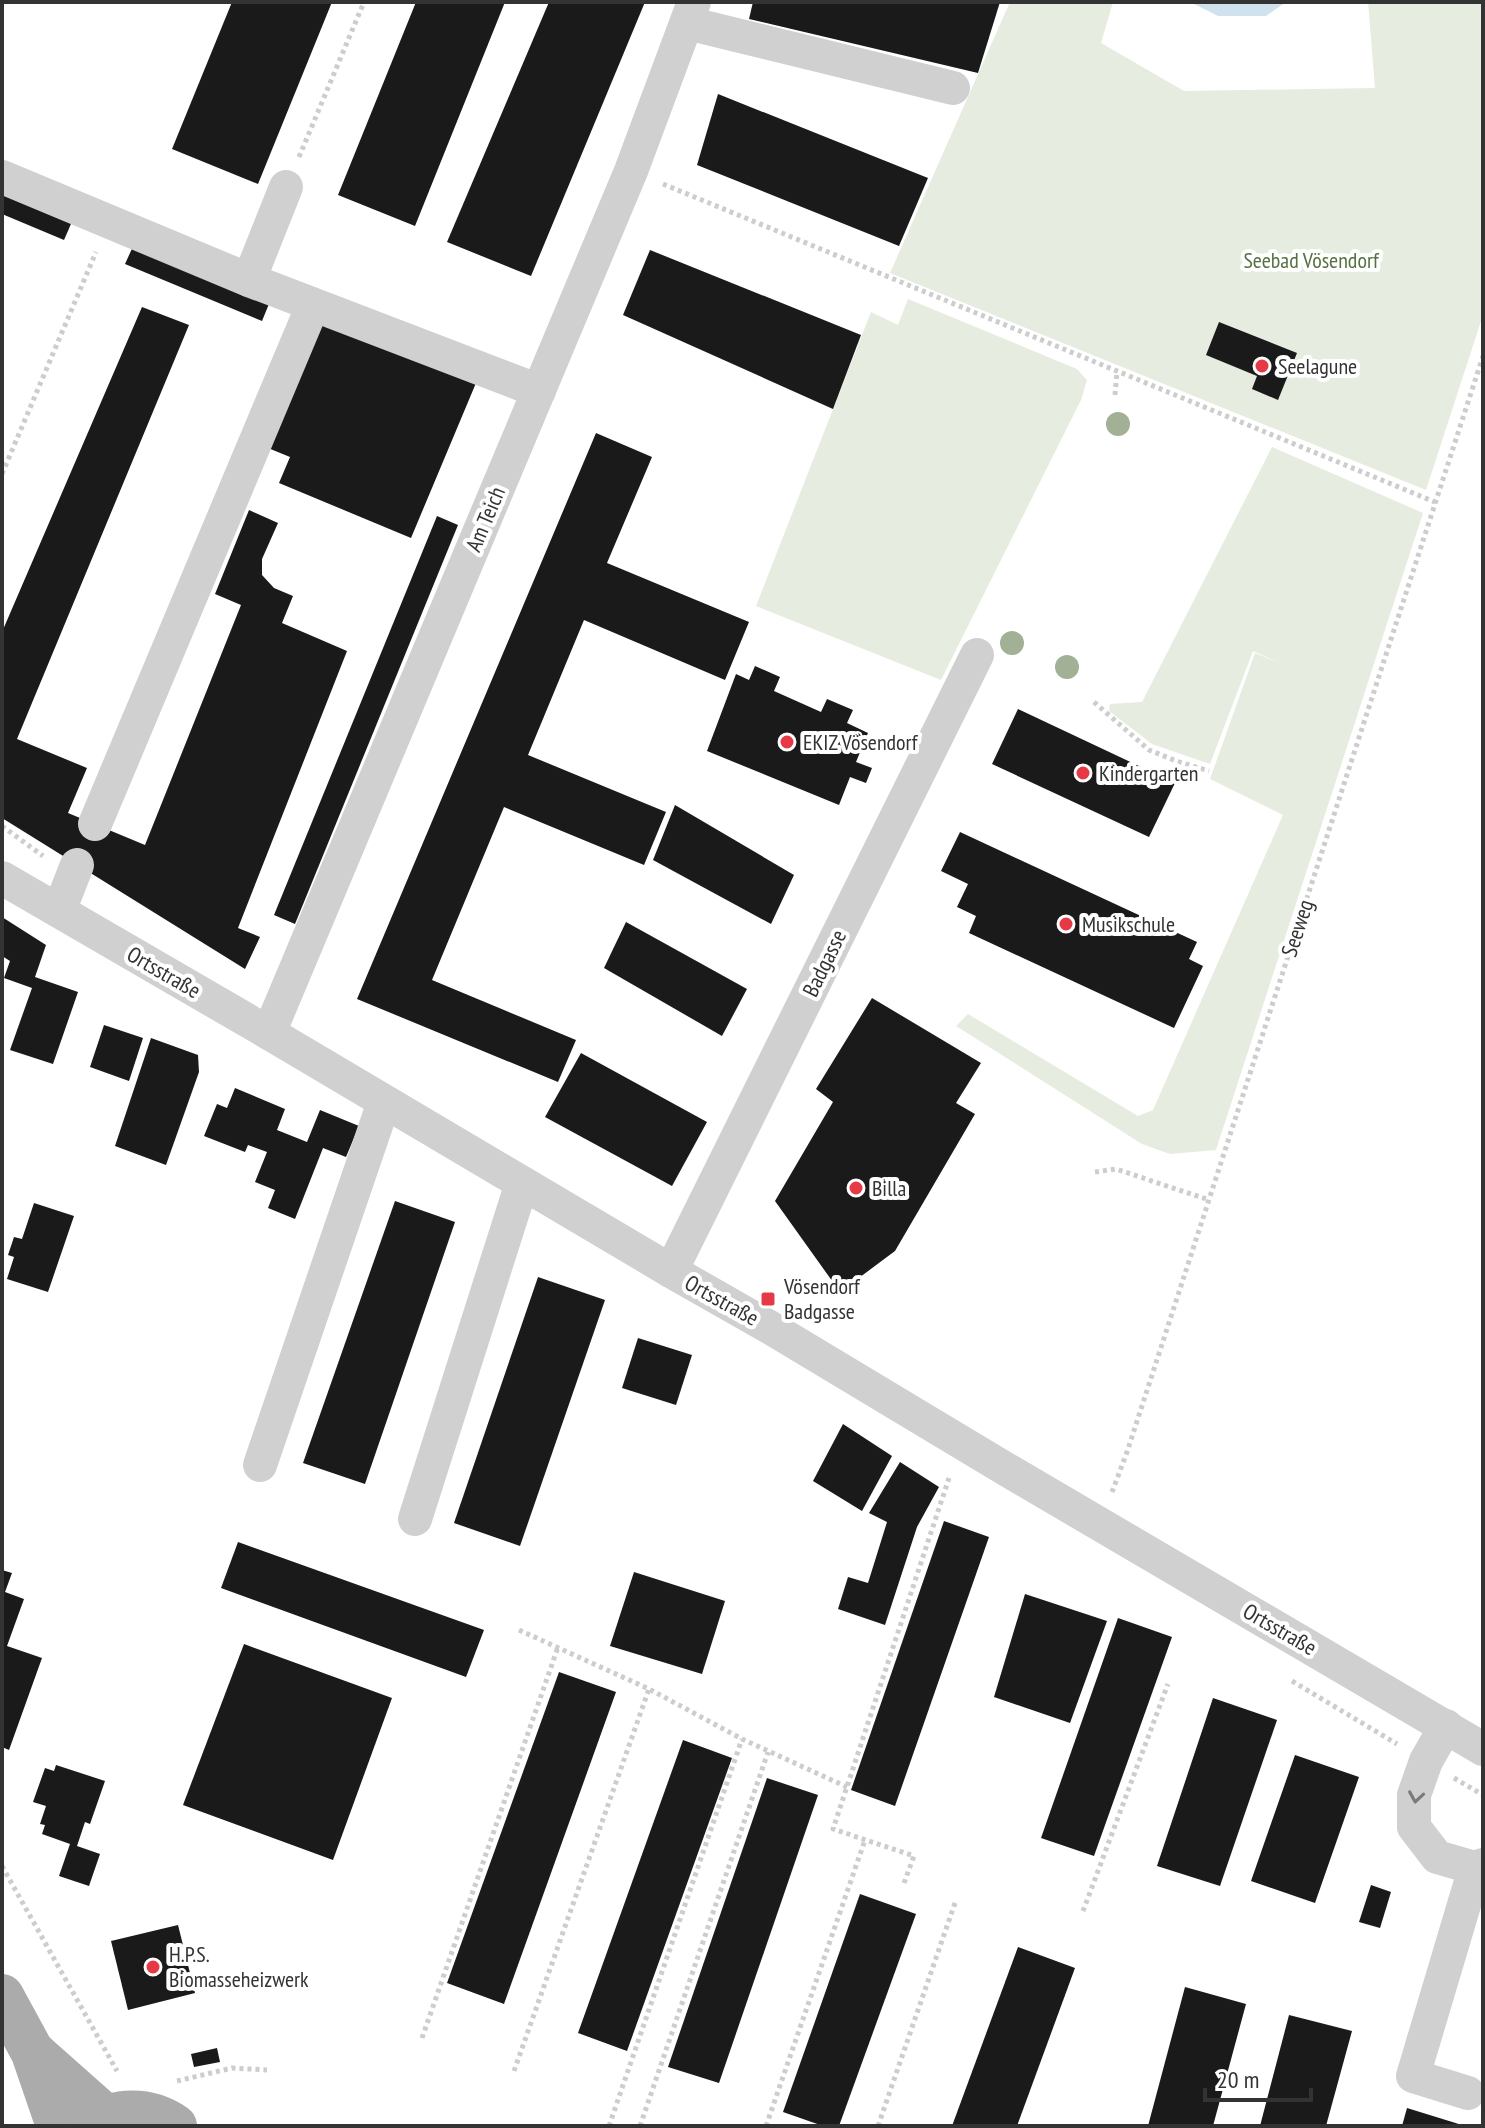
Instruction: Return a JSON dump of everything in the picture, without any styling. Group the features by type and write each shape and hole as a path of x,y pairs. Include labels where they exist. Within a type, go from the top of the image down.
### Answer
{"main road":[{"path":"2,1996 33,2053 58,2126"},
{"path":"33,2053 98,2122 132,2112 158,2116 175,2126"}],"street":[{"path":"691,12 953,88"},
{"name":"Am Teich","path":"269,1033 631,171 691,12"},
{"path":"2,177 249,280 539,391"},
{"path":"249,280 286,187"},
{"path":"95,824 313,305"},
{"name":"Badgasse","path":"671,1271 977,655"},
{"path":"59,911 77,865"},
{"name":"Ortsstraße","path":"2,878 1483,1749"},
{"path":"260,1465 384,1102"},
{"path":"415,1519 522,1183"},
{"path":"1446,1726 1426,1761 1414,1795 1414,1827 1437,1857 1479,1866 1413,2076 1468,2093"}],"path":[{"path":"286,187 364,2"},
{"path":"631,171 1435,502"},
{"path":"2,474 109,222"},
{"name":"Seeweg","path":"1110,1499 1483,356"},
{"path":"1115,395 1117,372"},
{"path":"1094,702 1149,750 1209,771"},
{"path":"1095,1172 1116,1169 1209,1200"},
{"path":"904,1883 914,1856 833,1829 949,1478"},
{"path":"519,1630 649,1689 768,1752 847,1787"},
{"path":"422,2038 558,1647"},
{"path":"1083,1911 1168,1684"},
{"path":"514,2071 649,1689"},
{"path":"609,2126 742,1739"},
{"path":"640,2126 768,1752"},
{"path":"766,2126 866,1839"},
{"path":"2,1866 120,2076"},
{"path":"878,2126 956,1900"},
{"path":"164,2084 232,2068 267,2070"}],"green space":[{"name":"Seebad Vösendorf","path":"1010,2 1113,2 1101,43 1184,91 1375,88 1368,2 1483,2 1483,315 1426,490 890,273"},
{"path":"908,299 1077,369 1087,380 1081,400 941,680 756,606 871,312 898,325"},
{"path":"1272,447 1423,513 1216,1150 1170,1154 1142,1144 956,1026 968,1014 1138,1116 1153,1110 1283,815 1210,779 1255,653 1282,664 1253,651 1210,764 1152,744 1109,711 1110,704 1142,702"}],"water":[{"path":"1190,2 1286,2 1266,16 1218,16"}],"building":[{"path":"232,2 332,2 258,184 172,149"},
{"path":"416,2 505,2 415,226 338,195"},
{"path":"549,2 645,2 531,276 447,242"},
{"path":"753,2 1000,2 978,73 749,19"},
{"path":"718,94 928,178 899,246 697,165"},
{"path":"2,187 74,217 64,240 2,214"},
{"path":"135,242 271,299 262,321 125,264"},
{"path":"650,250 861,335 833,409 623,315"},
{"path":"142,307 189,325 17,739 87,768 68,813 145,845 241,605 215,594 249,510 278,523 262,559 262,575 274,588 293,596 282,623 347,651 238,928 260,937 245,969 2,818 2,632"},
{"path":"323,319 476,383 411,538 279,483 290,457 268,448"},
{"name":"Seelagune","path":"1219,322 1297,353 1278,400 1252,389 1257,376 1206,355"},
{"path":"596,433 652,457 607,563 749,622 725,680 584,620 528,755 666,812 644,865 504,807 432,980 576,1040 558,1082 357,999"},
{"path":"437,516 458,525 295,924 274,915"},
{"name":"EKIZ Vösendorf","path":"755,666 780,677 774,691 821,712 827,699 853,710 847,723 868,733 856,762 872,768 866,783 850,777 839,805 707,751 736,674 749,680"},
{"name":"Kindergarten","path":"1018,709 1175,783 1149,837 992,764"},
{"path":"675,805 794,875 771,924 653,860"},
{"name":"Musikschule","path":"960,832 1197,942 1189,959 1203,966 1174,1028 969,933 976,916 957,907 968,884 941,871"},
{"path":"2,917 46,945 35,977 78,992 53,1064 10,1050 32,988 4,978 10,961 2,956"},
{"path":"626,922 747,989 722,1036 604,968"},
{"path":"872,998 981,1063 956,1103 975,1114 895,1251 840,1292 775,1201 833,1102 816,1089"},
{"path":"104,1025 143,1038 129,1081 90,1067"},
{"path":"151,1038 198,1055 199,1072 166,1165 115,1146"},
{"path":"581,1053 707,1122 672,1186 545,1117"},
{"path":"235,1088 285,1109 277,1130 307,1142 320,1110 359,1126 346,1157 323,1148 295,1219 268,1208 275,1190 255,1182 267,1152 248,1145 245,1152 204,1136 217,1104 227,1108"},
{"path":"395,1201 455,1222 365,1484 303,1463"},
{"path":"34,1203 74,1216 48,1292 7,1279 14,1257 8,1255 14,1237 22,1239"},
{"path":"538,1277 605,1300 520,1546 454,1523"},
{"path":"638,1338 692,1355 676,1405 622,1388"},
{"path":"843,1424 892,1456 862,1511 813,1481"},
{"path":"900,1462 939,1487 917,1527 885,1625 838,1609 848,1577 868,1583 887,1522 869,1513"},
{"path":"944,1521 989,1537 895,1806 851,1790"},
{"path":"238,1542 484,1630 466,1677 221,1588"},
{"path":"2,1570 12,1573 5,1592 24,1599 7,1646 42,1658 9,1750 2,1747"},
{"path":"634,1572 725,1601 702,1674 610,1646"},
{"path":"1025,1594 1107,1621 1070,1723 994,1697"},
{"path":"1118,1618 1172,1637 1094,1856 1041,1838"},
{"path":"244,1644 392,1698 333,1860 183,1805"},
{"path":"559,1672 616,1692 504,2004 447,1983"},
{"path":"1213,1698 1277,1720 1220,1886 1157,1866"},
{"path":"683,1740 732,1758 627,2051 578,2033"},
{"path":"1295,1755 1359,1777 1315,1903 1251,1881"},
{"path":"56,1765 105,1781 90,1824 85,1822 77,1846 100,1854 89,1886 59,1876 70,1844 42,1834 45,1825 40,1824 46,1806 33,1802 45,1768 54,1771"},
{"path":"767,1778 818,1795 719,2083 668,2067"},
{"path":"1371,1885 1391,1892 1380,1928 1359,1922"},
{"path":"860,1894 916,1914 839,2126 823,2126 783,2112"},
{"name":"H.P.S. Biomasseheizwerk","path":"178,1925 195,1993 128,2010 111,1941"},
{"path":"1018,1947 1075,1968 1017,2126 952,2126"},
{"path":"1185,1987 1246,2004 1213,2126 1148,2126"},
{"path":"1289,2015 1352,2031 1326,2126 1260,2126"},
{"path":"217,2048 220,2062 194,2067 191,2054"},
{"path":"1407,2108 1462,2125 1462,2126 1402,2126"}],"place":[{"name":"Seelagune","path":"1262,366"},
{"name":"EKIZ Vösendorf","path":"787,742"},
{"name":"Kindergarten","path":"1083,773"},
{"name":"Musikschule","path":"1066,924"},
{"name":"Billa","path":"856,1188"},
{"name":"Vösendorf Badgasse","path":"768,1299"},
{"name":"H.P.S. Biomasseheizwerk","path":"153,1967"}]}
